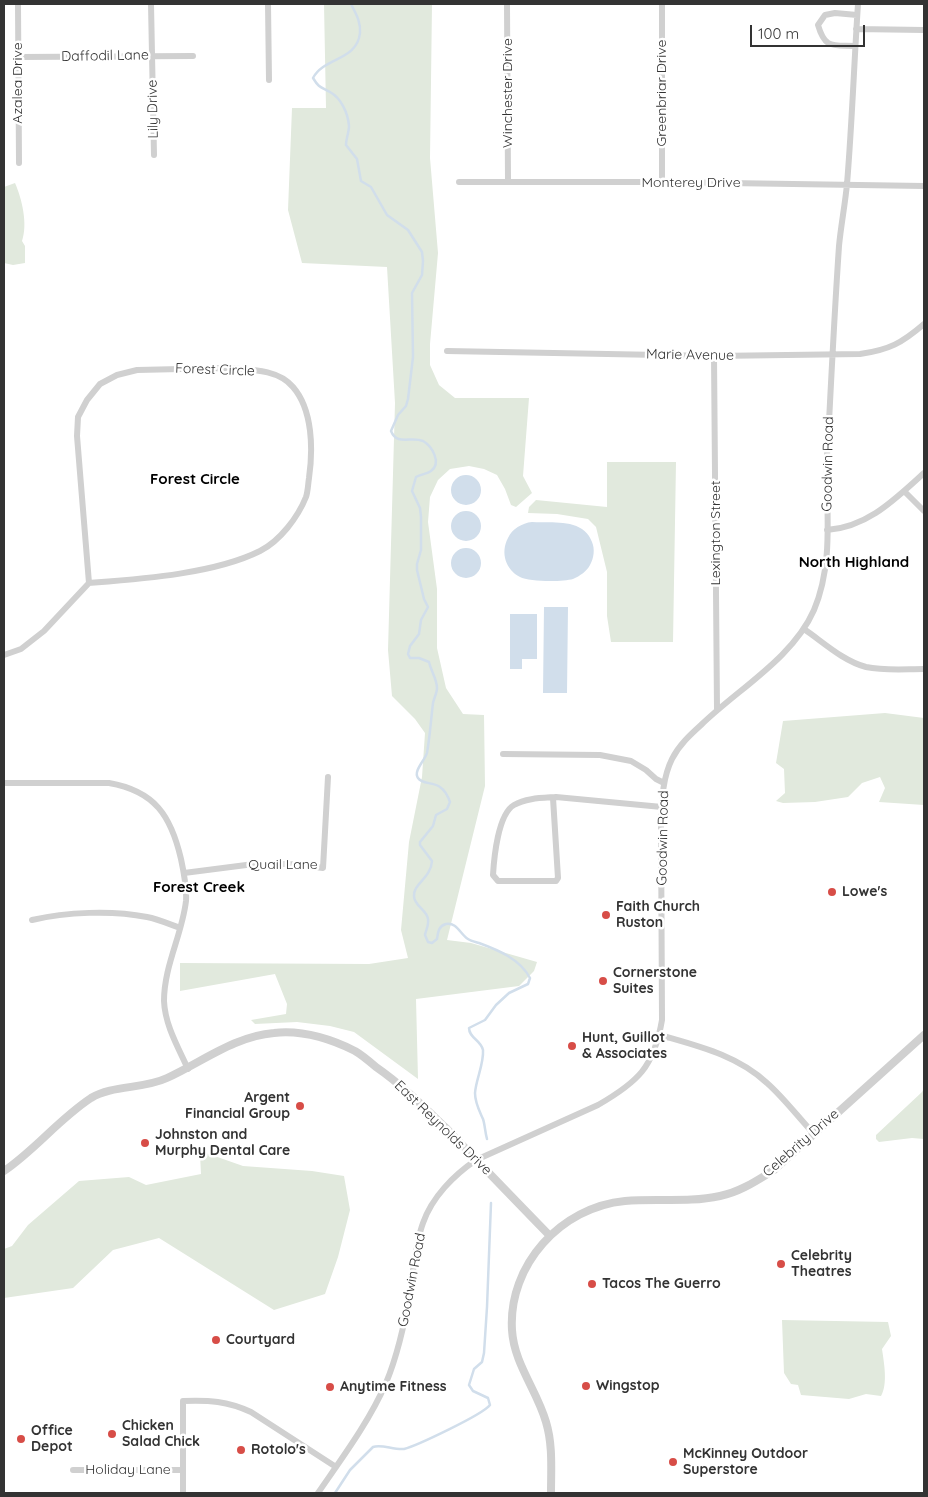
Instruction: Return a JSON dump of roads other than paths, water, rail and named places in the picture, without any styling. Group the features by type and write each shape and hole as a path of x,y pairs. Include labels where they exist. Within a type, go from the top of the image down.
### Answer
{"street":[{"name":"Azalea Drive","path":"18,4 19,163"},
{"name":"Lily Drive","path":"151,4 154,155"},
{"path":"268,4 269,80"},
{"name":"Winchester Drive","path":"507,4 508,182"},
{"name":"Greenbriar Drive","path":"662,4 662,182"},
{"name":"Goodwin Road","path":"318,1493 372,1409 390,1370 406,1314 417,1245 423,1222 444,1188 476,1160 614,1096 641,1074 652,1059 660,1035 662,1020 662,808 664,783 674,756 684,741 717,709 784,653 804,629 821,591 828,530 827,461 833,355 840,244 847,184 858,4"},
{"path":"855,46 829,44 822,38 818,25 825,15 835,13 857,15"},
{"path":"856,29 924,30"},
{"name":"Daffodil Lane","path":"18,57 192,56"},
{"name":"Monterey Drive","path":"458,182 662,182 924,186"},
{"name":"Marie Avenue","path":"448,352 714,356 860,354 880,351 898,344 924,324"},
{"name":"Lexington Street","path":"714,356 717,709"},
{"name":"Forest Circle","path":"225,368 276,374 293,386 304,407 311,433 311,462 306,496 297,514 281,536 261,550 226,563 194,571 89,584 77,436 78,417 86,400 100,384 117,375 137,370 225,368"},
{"path":"828,530 839,529 872,517 924,473"},
{"path":"904,491 924,511"},
{"path":"4,655 21,649 44,631 89,584"},
{"path":"804,629 856,664 877,669 924,669"},
{"path":"504,754 600,755 631,761 664,783"},
{"name":"Quail Lane","path":"184,873 263,864 289,864 323,868 328,777"},
{"path":"4,782 109,783 139,792 162,810 178,846 184,873 186,902 168,971 164,1003 168,1022 188,1069"},
{"path":"553,798 558,878 556,882 498,881 492,875 505,813 512,806 520,802 553,798 662,808"},
{"path":"32,920 64,915 119,914 148,917 180,928"},
{"name":"East Reynolds Drive","path":"4,1171 69,1114 93,1097 119,1089 162,1080 188,1069 232,1044 254,1036 276,1032 301,1034 330,1040 356,1052 404,1088 550,1236"},
{"path":"660,1035 728,1057 749,1069 767,1083 814,1134"},
{"name":"Celebrity Drive","path":"552,1493 551,1448 547,1428 541,1407 517,1357 512,1318 516,1291 528,1264 550,1236 556,1229 580,1214 602,1206 625,1201 695,1201 722,1196 746,1188 774,1170 924,1035"},
{"path":"183,1493 183,1401 221,1401 237,1405 336,1467"},
{"name":"Holiday Lane","path":"73,1470 183,1470"}],"water":[{"path":"466,475 476,480 481,490 476,500 466,505 456,500 451,490 456,480"},
{"path":"466,511 476,516 481,526 476,536 466,541 456,536 451,526 456,516"},
{"path":"532,522 566,523 575,525 588,534 594,548 594,554 587,569 573,579 562,581 524,579 515,574 508,566 506,560 506,544 515,529"},
{"path":"466,548 476,553 481,563 476,573 466,578 456,573 451,563 456,553"},
{"path":"544,607 568,607 567,693 543,693"},
{"path":"510,614 537,614 537,659 522,659 522,669 510,669"}],"waterway":[{"path":"351,4 360,25 358,42 347,54 325,66 313,78 319,86 334,95 343,106 349,126 346,145 357,159 361,181 371,187 387,215 408,230 422,252 423,261 422,275 412,293 413,357 408,399 406,406 398,415 391,431 397,438 423,441 430,447 436,459 436,464 431,471 416,477 412,491 420,508 421,517 421,550 417,570 424,599 428,607 421,620 419,634 410,646 408,654 410,658 419,658 429,662 437,688 433,703 427,753 418,769 417,775 421,781 442,789 450,802 447,809 436,815 433,826 420,842 420,845 432,861 429,872 416,888 414,896 416,903 428,919 425,935 428,942 432,943 437,939 441,926 446,924 453,925 469,940 494,949 514,960 526,971 530,978 528,984 509,993 496,1005 485,1020 469,1028 471,1034 483,1050 475,1093 476,1103 484,1121 487,1139"},
{"path":"335,1493 350,1470 373,1447 380,1446 400,1449 411,1447 462,1423 490,1405 488,1398 473,1391 469,1385 474,1369 482,1362 484,1353 491,1203"}],"place":[{"name":"Lowe's","path":"832,892"},
{"name":"Faith Church Ruston","path":"606,915"},
{"name":"Cornerstone Suites","path":"603,981"},
{"name":"Hunt, Guillot & Associates","path":"572,1046"},
{"name":"Argent Financial Group","path":"300,1106"},
{"name":"Johnston and Murphy Dental Care","path":"145,1143"},
{"name":"Celebrity Theatres","path":"781,1264"},
{"name":"Tacos The Guerro","path":"592,1284"},
{"name":"Courtyard","path":"216,1340"},
{"name":"Wingstop","path":"586,1386"},
{"name":"Anytime Fitness","path":"330,1387"},
{"name":"Chicken Salad Chick","path":"112,1434"},
{"name":"Office Depot","path":"21,1439"},
{"name":"Rotolo's","path":"241,1450"},
{"name":"McKinney Outdoor Superstore","path":"673,1462"}],"district":[{"name":"Forest Circle","path":"195,479"},
{"name":"North Highland","path":"854,562"},
{"name":"Forest Creek","path":"199,887"}]}
